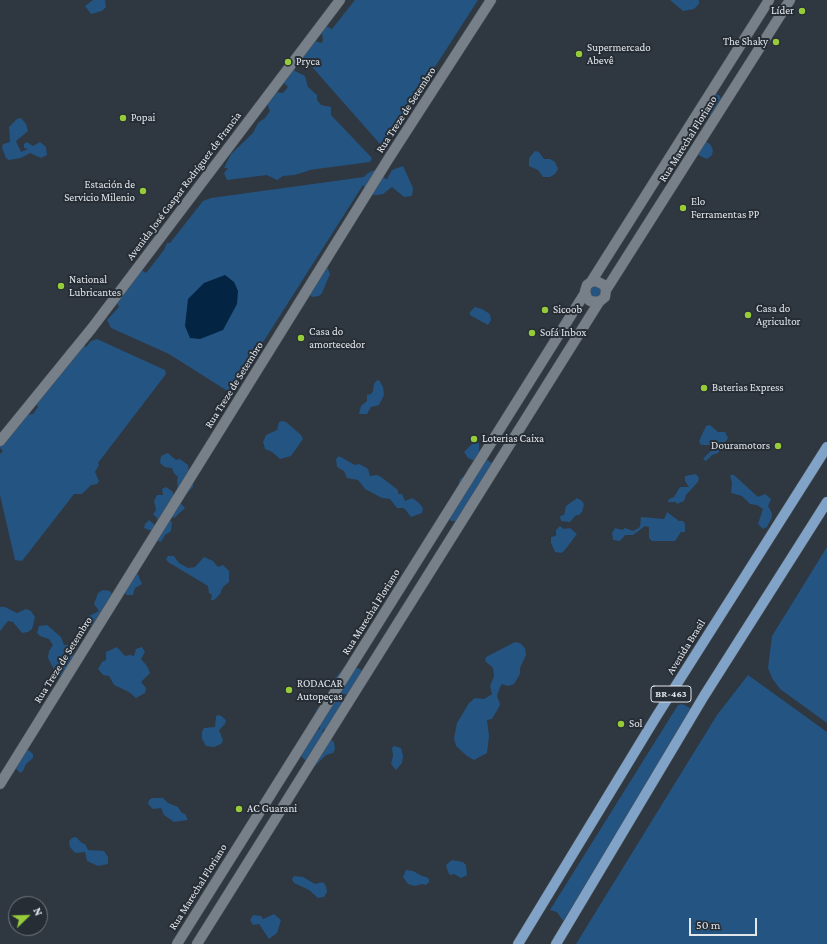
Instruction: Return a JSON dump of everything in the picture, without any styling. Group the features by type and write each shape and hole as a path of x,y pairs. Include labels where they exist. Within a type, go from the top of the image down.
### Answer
{"main road":[{"name":"Avenida José Gaspar Rodríguez de Francia","path":"0,441 92,328 340,0"},
{"name":"Rua Treze de Setembro","path":"0,784 387,161 491,0"},
{"name":"Rua Marechal Floriano","path":"177,944 585,293 587,286 591,282 768,0"},
{"name":"Rua Marechal Floriano","path":"198,943 599,302 605,297 606,290 790,0"},
{"path":"591,282 600,282 606,290"},
{"path":"585,293 590,301 599,302"},
{"path":"556,339 571,348"},
{"name":"Avenida Brasil","path":"518,944 656,717 827,447"},
{"name":"BR-463","path":"556,944 704,696 827,502"},
{"path":"390,603 405,612"},
{"path":"184,932 198,943"}],"shaded area":[{"path":"93,0 105,0 106,7 102,11 91,14 85,6"},
{"path":"355,0 478,0 386,143 380,144 312,65 303,65 301,57 313,40 321,43 323,41 322,33 326,26 332,29"},
{"path":"670,0 699,0 699,4 694,9 683,11"},
{"path":"294,68 295,71 305,76 308,87 317,95 317,100 321,105 331,107 331,115 372,158 370,162 309,170 294,175 283,176 277,180 267,175 227,180 224,173 228,168 224,168 231,154 253,133 258,123 265,118 270,111 266,101 276,92 283,93 288,87 282,81"},
{"path":"714,94 719,95 721,98 711,115 706,116 697,105"},
{"path":"21,118 26,124 28,131 16,141 21,152 28,149 24,148 24,144 27,142 33,146 40,142 46,147 47,155 41,158 30,153 21,158 9,160 6,158 2,148 3,144 10,142 9,127 17,119"},
{"path":"703,140 710,144 713,150 712,155 707,159 696,154"},
{"path":"535,151 539,152 544,159 550,159 555,162 558,169 555,174 550,177 543,177 538,170 529,166 529,158"},
{"path":"403,166 413,188 412,196 404,197 392,187 383,194 370,194 363,185 232,391 229,392 169,354 111,328 107,320 119,307 115,300 139,268 146,273 164,250 167,243 170,243 203,201 211,198 364,177 368,173 377,169 381,171 385,179 387,179 392,170"},
{"path":"327,267 330,274 322,293 319,296 312,297 307,291 308,277 312,273"},
{"path":"225,275 234,282 238,291 237,304 223,330 200,339 190,338 185,326 188,299 204,283"},
{"path":"594,287 598,287 600,288 600,296 594,297 591,294 591,290"},
{"path":"475,307 490,314 491,320 488,325 470,315 470,312"},
{"path":"97,339 165,370 166,374 98,463 99,465 95,472 99,481 97,484 91,485 82,494 74,494 22,561 15,560 0,495 0,454 3,451 0,448 0,438 18,428 26,415 33,414 38,407 35,402 68,348 83,344 86,347 91,341"},
{"path":"379,380 383,387 384,395 379,405 371,407 367,414 359,414 361,406 367,401 367,395 371,394 374,384"},
{"path":"279,422 286,422 301,435 303,439 291,456 280,459 272,452 265,449 263,442 266,435 277,430"},
{"path":"710,425 718,432 725,432 728,438 718,453 712,455 706,461 703,459 716,445 701,445 699,441 706,426"},
{"path":"479,443 479,451 481,455 493,464 459,521 451,521 449,518 460,479 466,475 468,468 475,465 475,461 468,458 464,452 472,444"},
{"path":"168,453 176,460 180,459 188,465 189,473 193,479 193,487 186,494 178,492 178,477 172,468 165,467 160,463 161,456"},
{"path":"339,456 355,465 359,464 365,467 368,469 370,476 377,475 381,477 398,490 398,494 402,494 405,501 412,498 418,502 423,508 422,513 411,517 404,508 397,508 390,499 382,498 365,489 358,480 347,478 344,471 337,467 336,459"},
{"path":"696,474 699,478 698,482 686,495 684,501 677,504 676,502 668,502 669,499 674,497 680,487 689,487 685,481 685,476"},
{"path":"730,475 734,475 758,497 765,494 771,499 768,506 772,513 772,517 767,527 763,529 758,524 763,509 757,505 750,504 742,496 731,493 732,483"},
{"path":"166,487 172,491 175,497 185,508 174,518 170,517 169,520 172,522 171,531 165,535 161,542 155,540 152,531 144,528 145,524 149,520 155,525 158,524 157,518 153,514 156,510 154,501 157,495 163,495 162,489"},
{"path":"577,498 584,504 582,512 579,515 576,515 570,522 561,521 560,516 564,515 566,506"},
{"path":"667,512 679,521 683,521 685,524 685,532 681,532 675,541 652,541 649,538 649,527 645,526 633,535 625,535 620,541 613,540 612,533 615,528 622,530 625,528 633,531 640,527 641,517 664,519"},
{"path":"560,526 564,529 570,528 577,534 561,553 555,552 551,543 551,537 556,536 556,530"},
{"path":"827,547 827,723 780,689 772,678 768,668 772,636"},
{"path":"168,556 174,556 179,563 188,568 195,567 204,557 213,561 218,567 223,565 229,571 229,582 223,587 220,594 214,600 211,600 212,595 209,593 208,586 168,562 166,559"},
{"path":"137,572 142,584 135,588 133,595 127,595 124,592"},
{"path":"103,590 110,591 112,594 92,626 86,621 87,617 99,611 94,604 98,593"},
{"path":"0,607 5,607 17,613 26,609 31,611 35,617 32,629 28,632 22,633 13,622 8,621 0,631"},
{"path":"47,625 61,637 64,645 70,645 75,656 62,677 56,673 48,658 49,651 53,645 49,639 40,636 37,633 39,626"},
{"path":"515,642 520,643 525,648 526,655 520,668 520,674 514,684 508,686 502,684 500,687 497,696 500,704 499,707 492,719 487,720 489,736 487,753 474,760 456,746 454,738 457,723 469,703 475,698 484,699 492,694 490,686 494,676 493,668 485,661 486,657"},
{"path":"117,647 125,656 134,656 136,649 142,647 145,652 141,659 147,666 150,673 141,682 146,688 145,693 136,698 129,692 114,685 109,676 103,675 98,669 102,662 106,660 106,652"},
{"path":"349,665 360,669 363,672 354,692 343,695 336,692 333,681 345,666"},
{"path":"748,675 827,732 827,944 576,944 717,715"},
{"path":"329,696 340,701 344,707 329,730 324,729 322,732 334,742 335,749 333,753 326,755 315,766 311,766 300,755 310,732 320,729 316,710"},
{"path":"682,704 690,708 692,717 563,921 557,912 550,910 678,705"},
{"path":"220,715 226,720 225,724 219,730 223,740 221,744 214,747 206,746 202,739 202,732 204,728 215,727 216,716"},
{"path":"394,746 401,748 403,756 402,763 396,770 391,764 393,756 392,748"},
{"path":"27,749 33,754 33,758 26,764 23,771 20,773 14,766"},
{"path":"152,798 163,798 168,803 178,807 182,813 185,814 188,820 174,822 164,815 161,808 153,809 148,804 149,800"},
{"path":"76,837 85,844 88,850 104,851 108,857 108,864 98,866 87,861 85,852 75,853 70,847 69,841"},
{"path":"452,860 463,862 466,865 467,875 461,878 454,874 450,875 446,865"},
{"path":"406,870 413,871 426,877 429,879 429,882 426,885 422,884 415,886 408,884 403,877"},
{"path":"294,876 303,877 315,884 323,882 326,886 327,892 324,897 318,898 309,890 294,883 292,879"},
{"path":"274,914 281,920 277,933 269,939 259,924 253,925 250,920 253,915 261,916 263,919"}],"place":[{"name":"Líder","path":"802,11"},
{"name":"The Shaky","path":"776,42"},
{"name":"Supermercado Abevê","path":"579,54"},
{"name":"Pryca","path":"288,62"},
{"name":"Popai","path":"123,118"},
{"name":"Estación de Servicio Milenio","path":"143,191"},
{"name":"Elo Ferramentas PP","path":"683,208"},
{"name":"National Lubricantes","path":"61,286"},
{"name":"Sicoob","path":"545,310"},
{"name":"Casa do Agricultor","path":"748,315"},
{"name":"Sofá Inbox","path":"532,333"},
{"name":"Casa do amortecedor","path":"301,338"},
{"name":"Baterias Express","path":"704,388"},
{"name":"Loterias Caixa","path":"474,439"},
{"name":"Douramotors","path":"778,446"},
{"name":"RODACAR Autopeças","path":"289,690"},
{"name":"Sol","path":"621,724"},
{"name":"AC Guarani","path":"239,809"}]}
